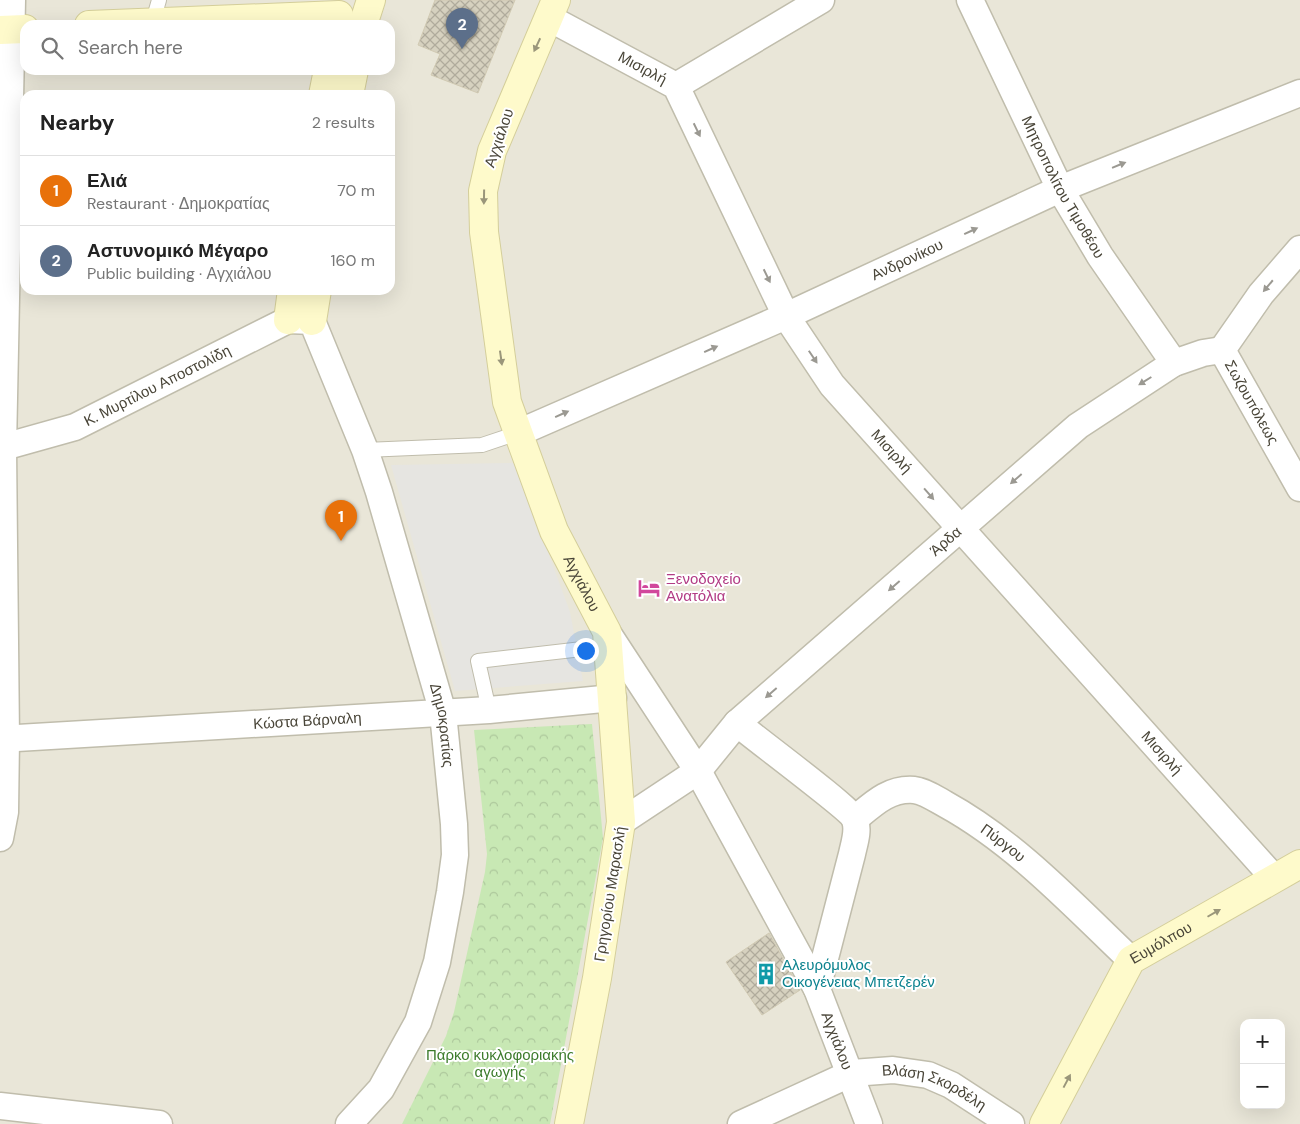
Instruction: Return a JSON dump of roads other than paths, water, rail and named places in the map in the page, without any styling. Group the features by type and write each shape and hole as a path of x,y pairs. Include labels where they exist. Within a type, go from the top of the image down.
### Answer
{"street":[{"path":"0,838 5,812 1,448 12,0"},
{"path":"113,20 156,11 346,16 371,0"},
{"path":"676,86 821,0"},
{"name":"Μητροπολίτου Τιμοθέου","path":"970,0 1060,189 1100,256 1174,364"},
{"name":"Μισιρλή","path":"553,9 676,86 786,316 832,385 959,529 1274,878"},
{"name":"Αγχιάλου","path":"553,9 492,151 483,192 484,232 507,402 554,531 607,639 698,771 817,990 852,1073 869,1124"},
{"path":"324,90 327,75"},
{"path":"350,90 353,75"},
{"name":"Ανδρονίκου","path":"518,433 786,316 1060,189 1300,93"},
{"name":"Σωζουπόλεως","path":"1300,249 1261,294 1222,350 1300,488"},
{"name":"Δημοκρατίας","path":"293,295 300,321 365,450 443,713 455,855 437,962 418,1022 381,1089 349,1124"},
{"path":"300,321 314,295"},
{"name":"Κ. Μυρτίλου Αποστολίδη","path":"1,448 75,427 300,321"},
{"name":"Άρδα","path":"621,822 698,771 737,724 1078,426 1174,364 1203,353 1222,350"},
{"name":"Γρηγορίου Μαρασλή","path":"569,1124 597,978 621,822 607,639"},
{"name":"Κώστα Βάρναλη","path":"3,739 489,710 613,698"},
{"path":"737,724 839,802 855,819 856,834 852,854 817,990"},
{"name":"Πύργου","path":"855,819 877,800 893,791 915,790 933,797 974,820 1009,847 1131,960"},
{"name":"Ευμόλπου","path":"1044,1124 1131,960 1300,864"},
{"name":"Βλάση Σκορδέλη","path":"741,1124 852,1073 893,1070 928,1075 951,1085 1011,1124"},
{"path":"0,1106 159,1124"}],"lane":[{"path":"365,450 482,445 518,433"},
{"path":"489,710 478,661 607,639"}],"place":[{"name":"Αστυνομικό Μέγαρο","path":"462,49"},
{"name":"Ελιά","path":"341,541"},
{"name":"Ξενοδοχείο Ανατόλια","path":"649,588"},
{"name":"Αλευρόμυλος Οικογένειας Μπετζερέν","path":"766,974"}],"park label":[{"name":"Πάρκο κυκλοφοριακής αγωγής","path":"500,1064"}]}
